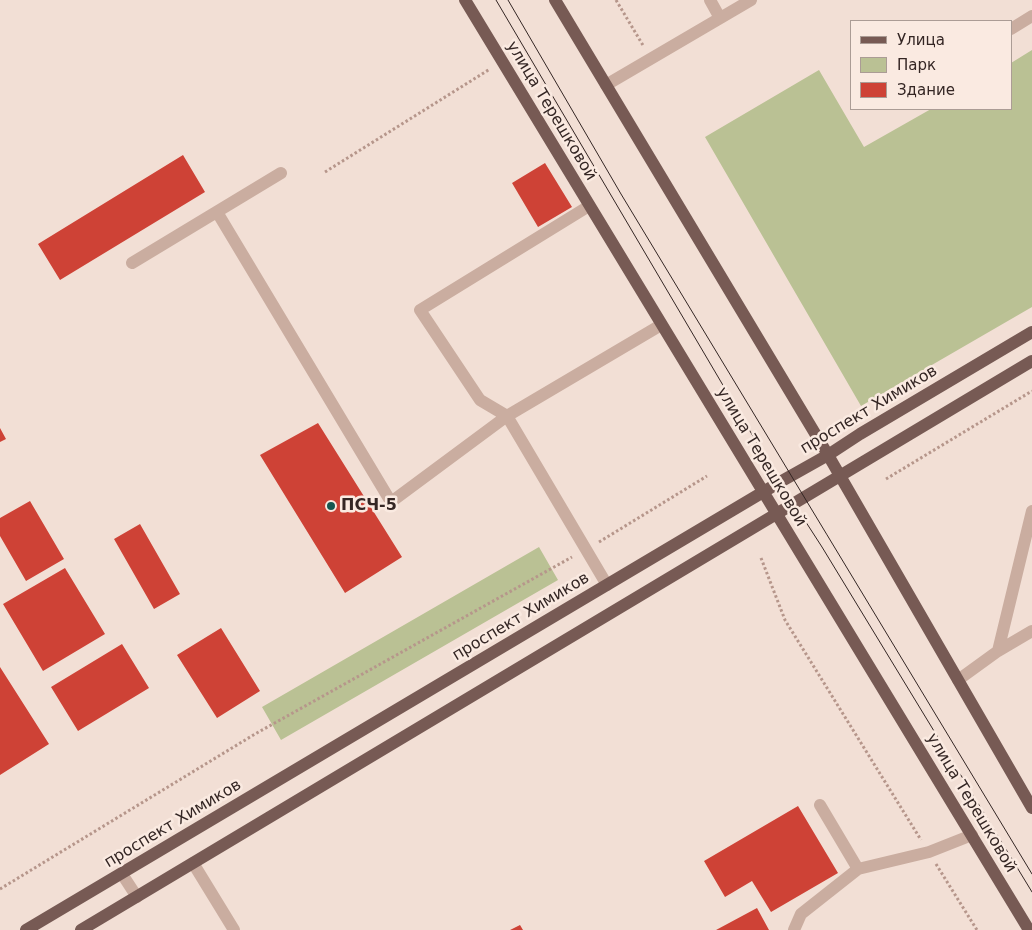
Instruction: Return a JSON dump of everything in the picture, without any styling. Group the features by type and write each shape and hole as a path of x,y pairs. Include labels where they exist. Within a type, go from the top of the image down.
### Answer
{"main road":[{"name":"улица Терешковой","path":"465,0 762,492 1030,930"},
{"path":"555,0 840,476 1032,808"},
{"name":"проспект Химиков","path":"26,930 762,492 828,456 860,434 1032,332"},
{"path":"81,930 1032,361"}],"lane":[{"path":"710,0 720,18"},
{"path":"606,85 751,0"},
{"path":"1012,27 1032,16"},
{"path":"132,262 281,173"},
{"path":"589,206 420,310 480,400 507,416 607,585"},
{"path":"217,212 391,502 507,416 661,325"},
{"path":"998,651 1032,511"},
{"path":"958,680 998,651 1032,631"},
{"path":"820,805 858,870"},
{"path":"794,930 801,914 858,870 929,852 972,835"},
{"path":"193,863 234,930"},
{"path":"122,874 137,897"}],"path":[{"path":"616,0 651,59"},
{"path":"325,172 502,62"},
{"path":"886,479 1032,391"},
{"path":"0,889 255,734 586,550 707,476"},
{"path":"761,558 785,620 977,930"}],"green space":[{"path":"1032,50 1032,307 861,406 705,137 819,70 864,147 929,110 1012,110 1012,62"},
{"path":"539,547 558,580 281,740 262,707"}],"building":[{"path":"183,155 205,192 60,280 38,244"},
{"path":"545,163 572,207 538,227 512,183"},
{"name":"ПСЧ-5","path":"318,423 402,557 345,593 260,455"},
{"path":"0,428 6,439 0,442"},
{"path":"30,501 64,559 26,581 0,536 0,518"},
{"path":"140,524 180,594 154,609 114,539"},
{"path":"65,568 105,634 43,671 3,604"},
{"path":"221,628 260,691 217,718 177,655"},
{"path":"122,644 149,688 78,731 51,687"},
{"path":"0,667 49,744 0,775"},
{"path":"798,806 838,873 771,912 752,881 725,897 704,861"},
{"path":"757,908 769,930 716,930"},
{"path":"520,925 523,930 510,930"}],"tram line":[{"path":"496,0 780,482 822,547 1032,892"},
{"path":"508,0 621,194 1032,874"}],"place":[{"name":"ПСЧ-5","path":"331,506"}]}
